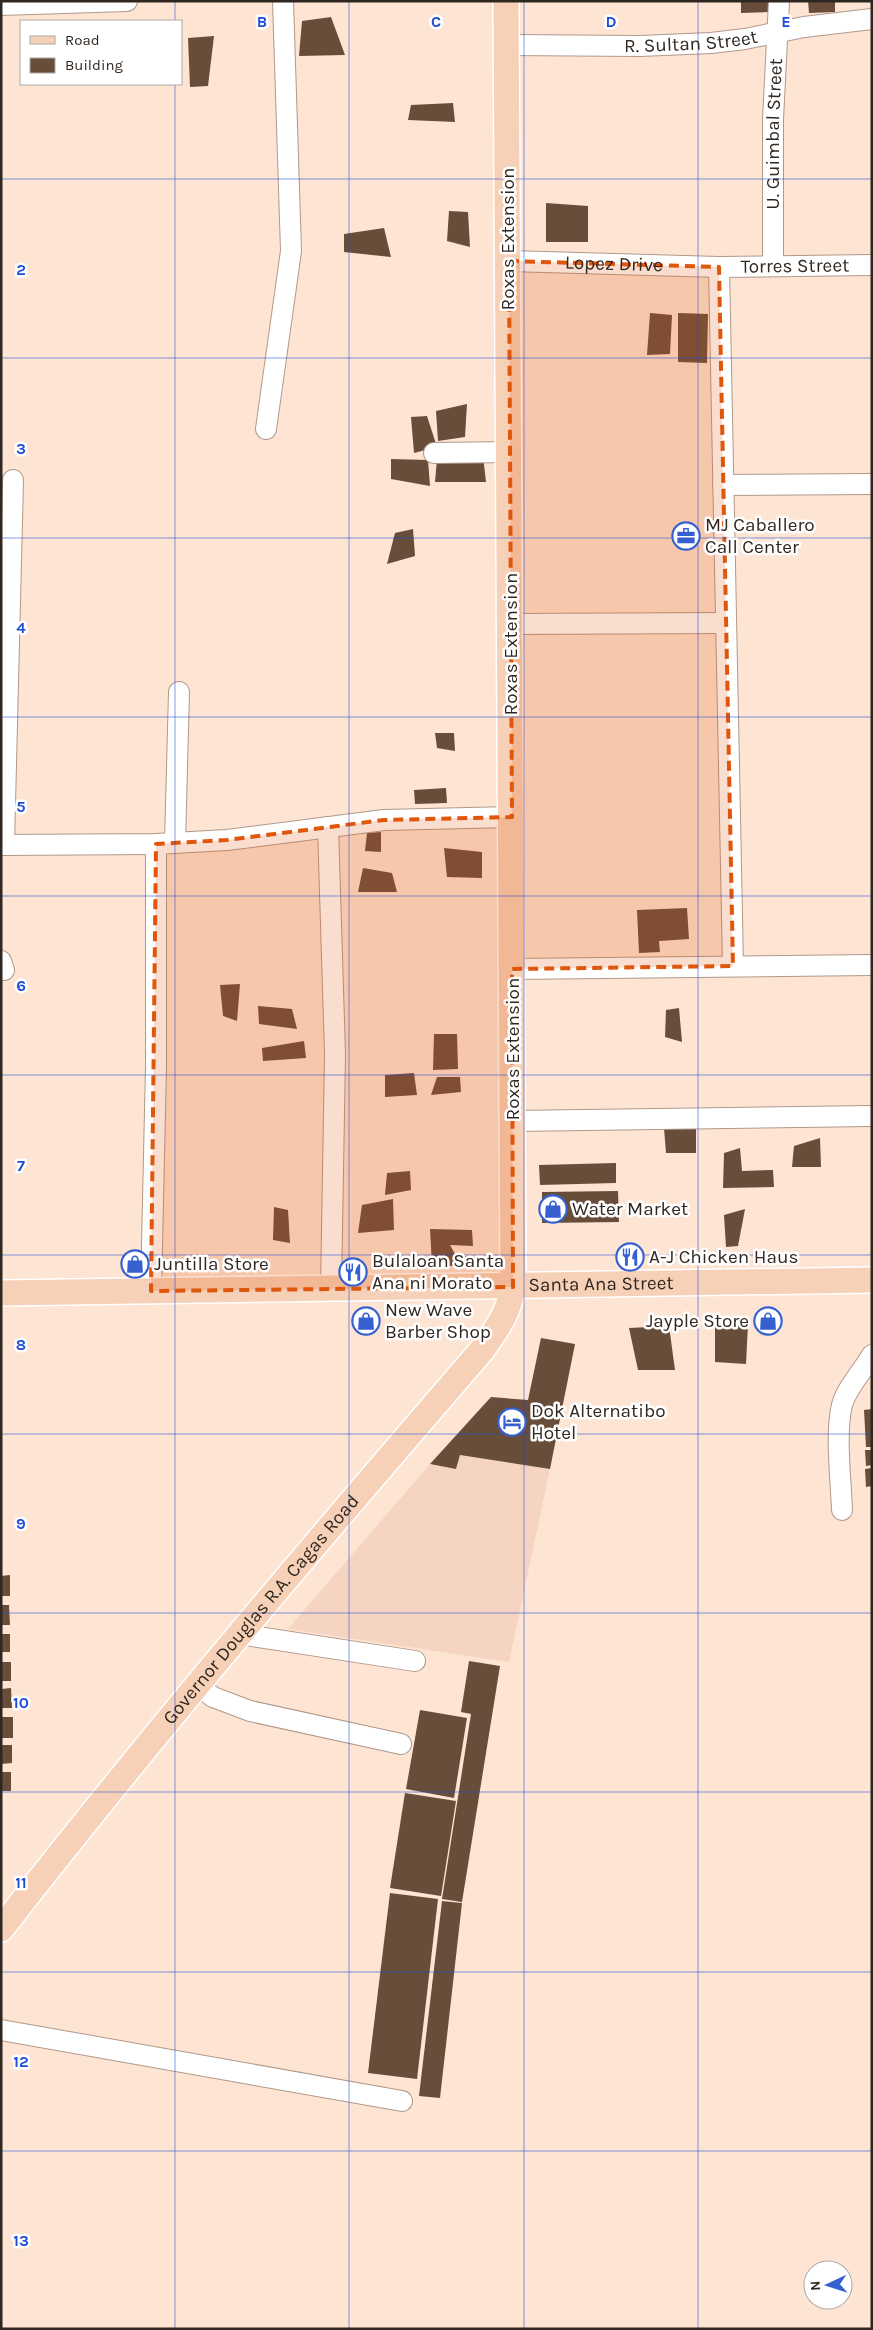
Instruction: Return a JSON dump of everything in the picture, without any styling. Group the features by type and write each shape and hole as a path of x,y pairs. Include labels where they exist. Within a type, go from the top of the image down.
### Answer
{"main road":[{"name":"Roxas Extension","path":"506,1 511,624 513,1287"},
{"name":"Santa Ana Street","path":"1,1293 513,1287 872,1280"},
{"name":"Governor Douglas R.A. Cagas Road","path":"1,1929 70,1840 239,1634 482,1350 505,1316 513,1287"}],"street":[{"path":"1,5 127,1"},
{"path":"266,428 291,251 283,1"},
{"name":"U. Guimbal Street","path":"773,266 773,120 779,1"},
{"name":"R. Sultan Street","path":"507,45 675,46 745,40 804,27 872,19"},
{"name":"Lopez Drive","path":"509,261 719,267"},
{"name":"Torres Street","path":"719,267 872,265"},
{"path":"719,267 733,966"},
{"path":"434,453 510,452"},
{"path":"12,480 3,845 165,843 227,840 384,820 512,817"},
{"path":"723,485 872,484"},
{"path":"511,624 726,623"},
{"path":"151,1291 165,843 179,692"},
{"path":"328,827 335,1054 331,1289"},
{"path":"512,969 872,965"},
{"path":"513,1121 872,1116"},
{"path":"842,1510 840,1425 842,1405 850,1388 872,1355"},
{"path":"239,1634 416,1661"},
{"path":"197,1685 214,1697 250,1711 401,1744"},
{"path":"1,2030 402,2101"}],"highlighted area":[{"path":"509,261 719,267 733,966 512,969 513,1287 151,1291 156,844 227,840 384,820 512,817"}],"shaded area":[{"path":"460,1455 550,1469 509,1662 288,1629 430,1464 456,1469"}],"building":[{"path":"741,1 768,1 769,12 741,13"},
{"path":"808,1 835,1 835,12 809,13"},
{"path":"331,17 345,55 299,56 302,21"},
{"path":"214,36 208,86 190,87 188,38"},
{"path":"453,103 455,122 408,120 411,105"},
{"path":"546,203 588,206 588,242 546,242"},
{"path":"449,211 468,212 470,247 447,241"},
{"path":"384,228 391,257 344,252 344,234"},
{"path":"650,313 672,315 670,354 647,355"},
{"path":"678,313 708,314 707,363 678,362"},
{"path":"467,404 465,437 438,441 436,411"},
{"path":"427,416 437,447 414,453 411,417"},
{"path":"483,456 486,482 435,482 437,459"},
{"path":"391,459 428,460 430,486 391,479"},
{"path":"676,525 697,526 696,546 674,544"},
{"path":"413,529 415,556 387,564 395,533"},
{"path":"435,733 454,733 455,751 437,748"},
{"path":"446,788 447,803 415,804 414,790"},
{"path":"381,832 381,852 365,851 367,833"},
{"path":"444,848 482,852 482,878 447,877"},
{"path":"363,868 392,873 397,892 358,892"},
{"path":"687,908 689,939 659,941 660,952 639,953 637,910"},
{"path":"240,984 237,1021 223,1016 220,985"},
{"path":"258,1006 292,1009 297,1029 259,1024"},
{"path":"679,1008 682,1042 665,1037 666,1010"},
{"path":"434,1034 457,1034 458,1069 433,1070"},
{"path":"304,1041 306,1058 263,1061 262,1048"},
{"path":"414,1073 417,1095 385,1097 385,1075"},
{"path":"437,1077 460,1077 461,1092 431,1095"},
{"path":"696,1124 696,1153 666,1153 664,1128"},
{"path":"820,1138 821,1167 792,1167 794,1146"},
{"path":"740,1148 742,1171 773,1170 774,1187 723,1188 724,1153"},
{"path":"616,1163 616,1183 540,1185 539,1165"},
{"path":"410,1171 411,1190 385,1195 387,1173"},
{"path":"618,1191 619,1222 542,1223 542,1192"},
{"path":"393,1199 394,1230 358,1233 362,1205"},
{"path":"274,1207 288,1210 290,1243 273,1240"},
{"path":"745,1209 738,1246 726,1247 724,1215"},
{"path":"430,1229 472,1230 473,1246 450,1245 455,1254 475,1258 476,1267 432,1265"},
{"path":"748,1324 746,1364 715,1362 715,1327"},
{"path":"669,1326 675,1370 638,1370 629,1328"},
{"path":"541,1338 575,1344 550,1469 460,1455 456,1469 430,1464 491,1397 528,1400"},
{"path":"872,1409 872,1447 866,1447 864,1410"},
{"path":"865,1450 872,1450 872,1465 866,1466"},
{"path":"872,1468 872,1486 866,1487 865,1469"},
{"path":"10,1575 10,1596 1,1596 1,1576"},
{"path":"1,1605 9,1605 10,1625 1,1625"},
{"path":"1,1634 10,1634 10,1652 1,1652"},
{"path":"469,1661 500,1666 462,1902 442,1899 471,1714 461,1712"},
{"path":"1,1662 11,1662 11,1681 1,1681"},
{"path":"11,1688 12,1708 1,1708 1,1689"},
{"path":"420,1710 467,1718 454,1798 406,1789"},
{"path":"1,1717 13,1717 13,1738 1,1738"},
{"path":"1,1745 12,1745 12,1763 1,1764"},
{"path":"1,1772 11,1772 11,1791 1,1791"},
{"path":"405,1793 456,1801 441,1896 390,1888"},
{"path":"390,1893 438,1899 417,2079 368,2073"},
{"path":"442,1901 462,1903 440,2098 419,2096"}],"place":[{"name":"MJ Caballero Call Center","path":"686,536"},
{"name":"Water Market","path":"553,1209"},
{"name":"A-J Chicken Haus","path":"630,1257"},
{"name":"Juntilla Store","path":"135,1264"},
{"name":"Bulaloan Santa Ana ni Morato","path":"353,1272"},
{"name":"New Wave Barber Shop","path":"366,1321"},
{"name":"Jayple Store","path":"768,1321"},
{"name":"Dok Alternatibo Hotel","path":"512,1422"}]}
